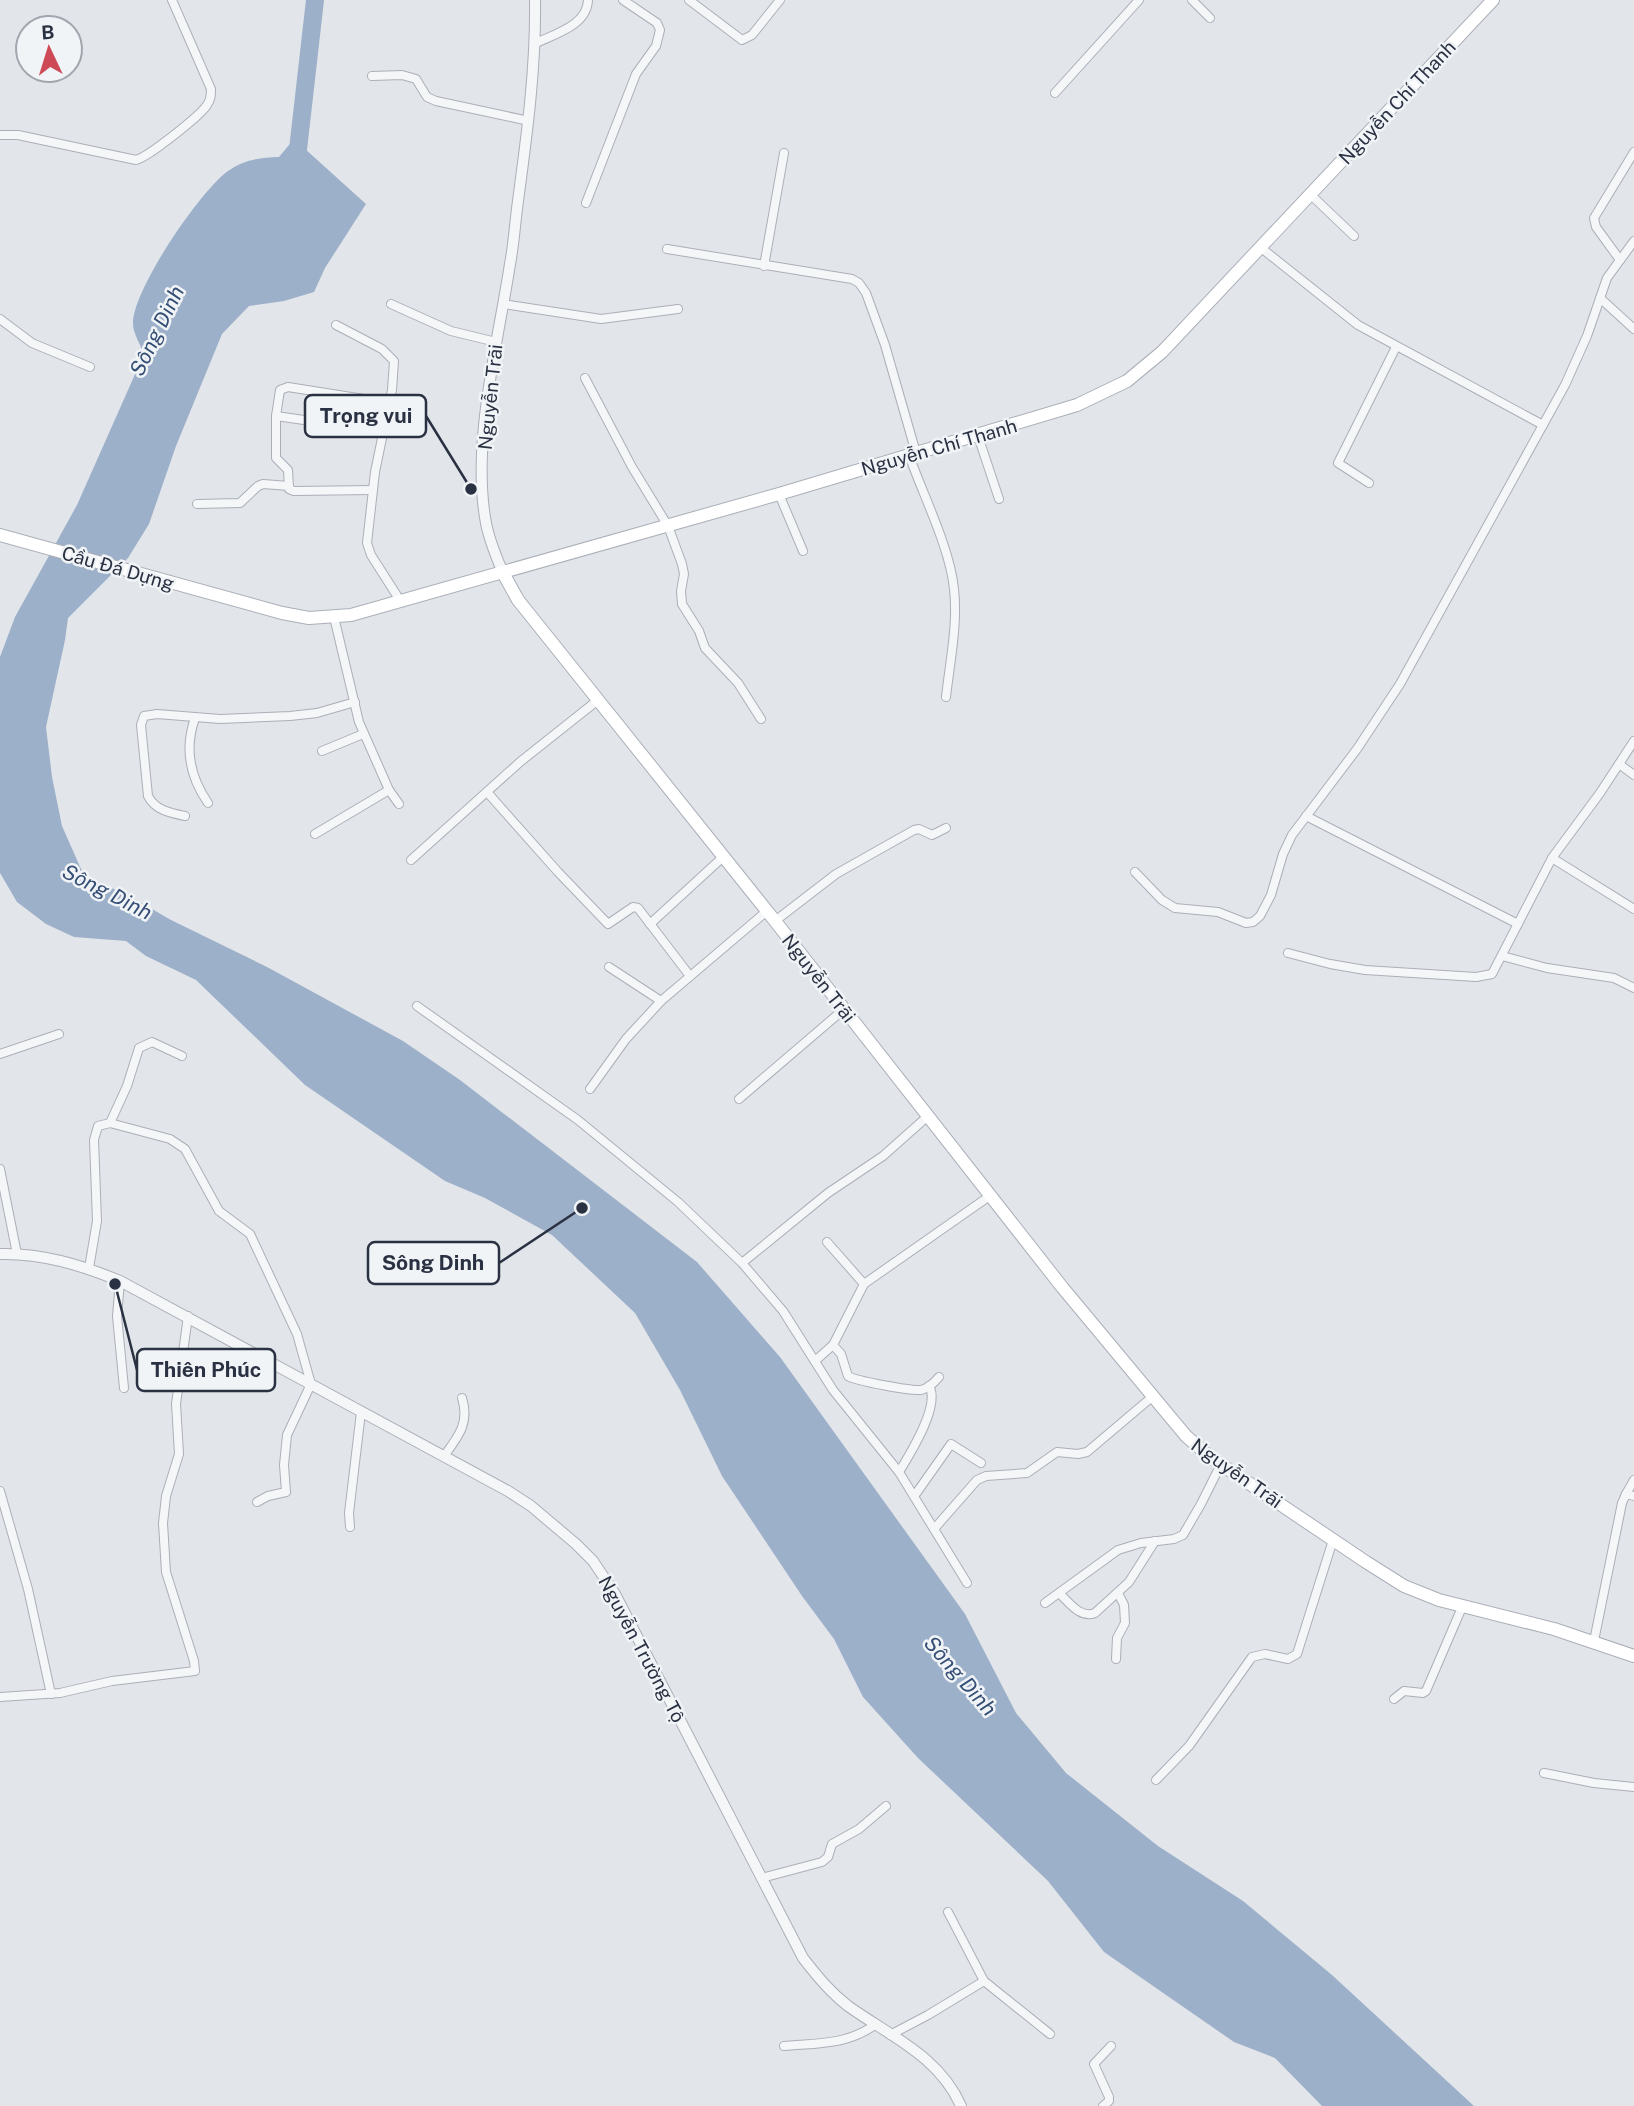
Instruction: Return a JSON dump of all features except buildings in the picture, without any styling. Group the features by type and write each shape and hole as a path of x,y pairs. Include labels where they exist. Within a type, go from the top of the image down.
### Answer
{"main road":[{"name":"Nguyễn Chí Thanh","path":"237,601 298,616 334,617 366,612 978,436 1084,402 1135,376 1189,325 1259,247 1493,0"},
{"name":"Cầu Đá Dựng","path":"0,535 237,601"},
{"name":"Nguyễn Trãi","path":"503,573 517,600 771,916 1062,1287 1186,1436 1221,1464 1404,1586 1439,1600 1594,1641 1634,1656"}],"street":[{"path":"0,135 18,135 136,160 146,156 208,103 211,89 172,0"},
{"name":"Nguyễn Trãi","path":"503,573 491,542 483,497 486,416 529,121 534,0"},
{"path":"534,44 577,22 585,15 587,0"},
{"path":"586,203 636,74 656,46 660,30 657,23 623,0"},
{"path":"689,0 742,40 752,35 780,0"},
{"path":"1055,93 1139,0"},
{"path":"1192,0 1210,18"},
{"path":"372,76 409,76 415,79 427,97 436,101 529,121"},
{"path":"1619,260 1596,227 1594,218 1634,152"},
{"path":"764,266 784,153"},
{"path":"1311,195 1354,236"},
{"path":"1135,872 1162,900 1175,908 1217,912 1242,922 1253,922 1265,908 1287,845 1357,749 1400,684 1576,362 1608,278 1634,241"},
{"path":"1259,247 1338,311 1396,347 1543,425"},
{"path":"667,249 852,279 863,287 885,345 912,454 954,587 947,696"},
{"path":"1600,298 1634,329"},
{"path":"391,304 451,331 496,342"},
{"path":"503,304 601,318 621,318 678,309"},
{"path":"0,319 32,343 90,367"},
{"path":"336,325 382,349 393,358 395,372 377,461 368,537 369,550 401,602"},
{"path":"1369,483 1338,463 1396,347"},
{"path":"586,378 632,467 668,526 684,574 682,604 699,631 705,648 738,683 761,719"},
{"path":"289,486 288,470 276,458 276,416 280,390 284,387 389,402"},
{"path":"276,416 325,423"},
{"path":"978,436 999,499"},
{"path":"197,504 240,503 263,484 289,486 294,491 373,490"},
{"path":"779,494 803,551"},
{"path":"334,617 363,734 389,790 399,804"},
{"path":"411,860 520,762 598,700"},
{"path":"185,816 161,809 151,802 148,796 141,721 144,716 150,714 195,718 306,715 355,702"},
{"path":"195,718 188,750 197,786 208,803"},
{"path":"322,751 363,734"},
{"path":"1288,953 1365,970 1476,977 1492,974 1552,858 1634,741"},
{"path":"1619,764 1634,775"},
{"path":"315,834 389,790"},
{"path":"487,792 608,924 634,907 638,908 690,976"},
{"path":"1306,816 1518,924"},
{"path":"590,1089 626,1039 661,1001 771,916 836,874 914,830 932,835 946,828"},
{"path":"650,924 723,857"},
{"path":"1552,858 1634,909"},
{"path":"1502,956 1537,966 1614,978 1634,988"},
{"path":"609,967 661,1001"},
{"path":"417,1006 578,1120 678,1202 742,1263 783,1311 833,1390 899,1472 967,1583"},
{"path":"739,1099 843,1010"},
{"path":"0,1054 59,1034"},
{"path":"110,1123 127,1086 139,1048 152,1042 182,1056"},
{"path":"742,1263 828,1193 883,1156 928,1116"},
{"path":"89,1268 97,1221 93,1140 98,1126 110,1123 175,1141 189,1154 219,1210 250,1234 297,1334 311,1384 287,1435 284,1465 286,1492 257,1502"},
{"path":"0,1169 17,1254"},
{"path":"815,1361 833,1345 864,1284 991,1195"},
{"path":"827,1242 864,1284"},
{"name":"Nguyễn Trường Tộ","path":"0,1255 17,1254 57,1260 89,1268 120,1281 444,1456 531,1506 559,1528 593,1561 615,1594 796,1945 811,1969 832,1993 932,2064 961,2106"},
{"path":"120,1281 117,1316 124,1388"},
{"path":"0,1697 51,1694 112,1681 195,1671 166,1572 163,1523 166,1496 178,1454 176,1404 188,1316"},
{"path":"833,1345 841,1354 846,1373 854,1380 915,1390 929,1386 939,1377"},
{"path":"899,1472 924,1427 933,1398 929,1386"},
{"path":"934,1529 977,1480 986,1476 1027,1473 1057,1452 1087,1452 1152,1397"},
{"path":"444,1456 462,1431 465,1411 461,1398"},
{"path":"351,1527 349,1513 361,1412"},
{"path":"915,1495 951,1444 981,1463"},
{"path":"1045,1603 1128,1545 1178,1538 1186,1531 1221,1464"},
{"path":"1594,1641 1611,1549 1634,1480"},
{"path":"0,1491 28,1589 51,1694"},
{"path":"1156,1780 1189,1746 1252,1657 1265,1654 1288,1659 1297,1654 1334,1539"},
{"path":"1059,1593 1082,1614 1090,1616 1129,1582 1154,1541"},
{"path":"1116,1659 1117,1638 1125,1623 1124,1605 1118,1593"},
{"path":"1394,1699 1404,1691 1423,1693 1426,1690 1463,1605"},
{"path":"1544,1773 1594,1783 1634,1787"},
{"path":"762,1878 822,1862 828,1857 832,1844 859,1829 886,1806"},
{"path":"948,1912 984,1981 1049,2034"},
{"path":"890,2035 984,1981"},
{"path":"784,2046 841,2041 862,2035 876,2024"},
{"path":"1104,2106 1109,2097 1094,2064 1111,2046"}],"water":[{"path":"294,139 366,204 325,268 314,292 284,301 249,306 222,334 176,446 149,524 128,558 68,618 46,727 62,826 85,878 124,893 403,1041 460,1080 697,1262 780,1357 965,1614 1016,1713 1066,1773 1158,1846 1243,1901 1332,1975 1474,2106 1322,2106 1275,2058 1234,2042 1104,1952 1048,1881 918,1758 863,1697 834,1639 722,1476 680,1390 635,1313 552,1235 485,1198 445,1181 305,1085 196,980 146,956 126,941 74,937 46,924 17,902 0,873 0,657 15,617 77,505 144,354 133,324 136,308 155,266 202,198 228,171 247,162 279,157"}],"waterway":[{"name":"Sông Dinh","path":"296,167 315,0"}],"place":[{"name":"Trọng vui","path":"471,489"},
{"name":"Sông Dinh","path":"582,1208"},
{"name":"Thiên Phúc","path":"115,1284"}]}
